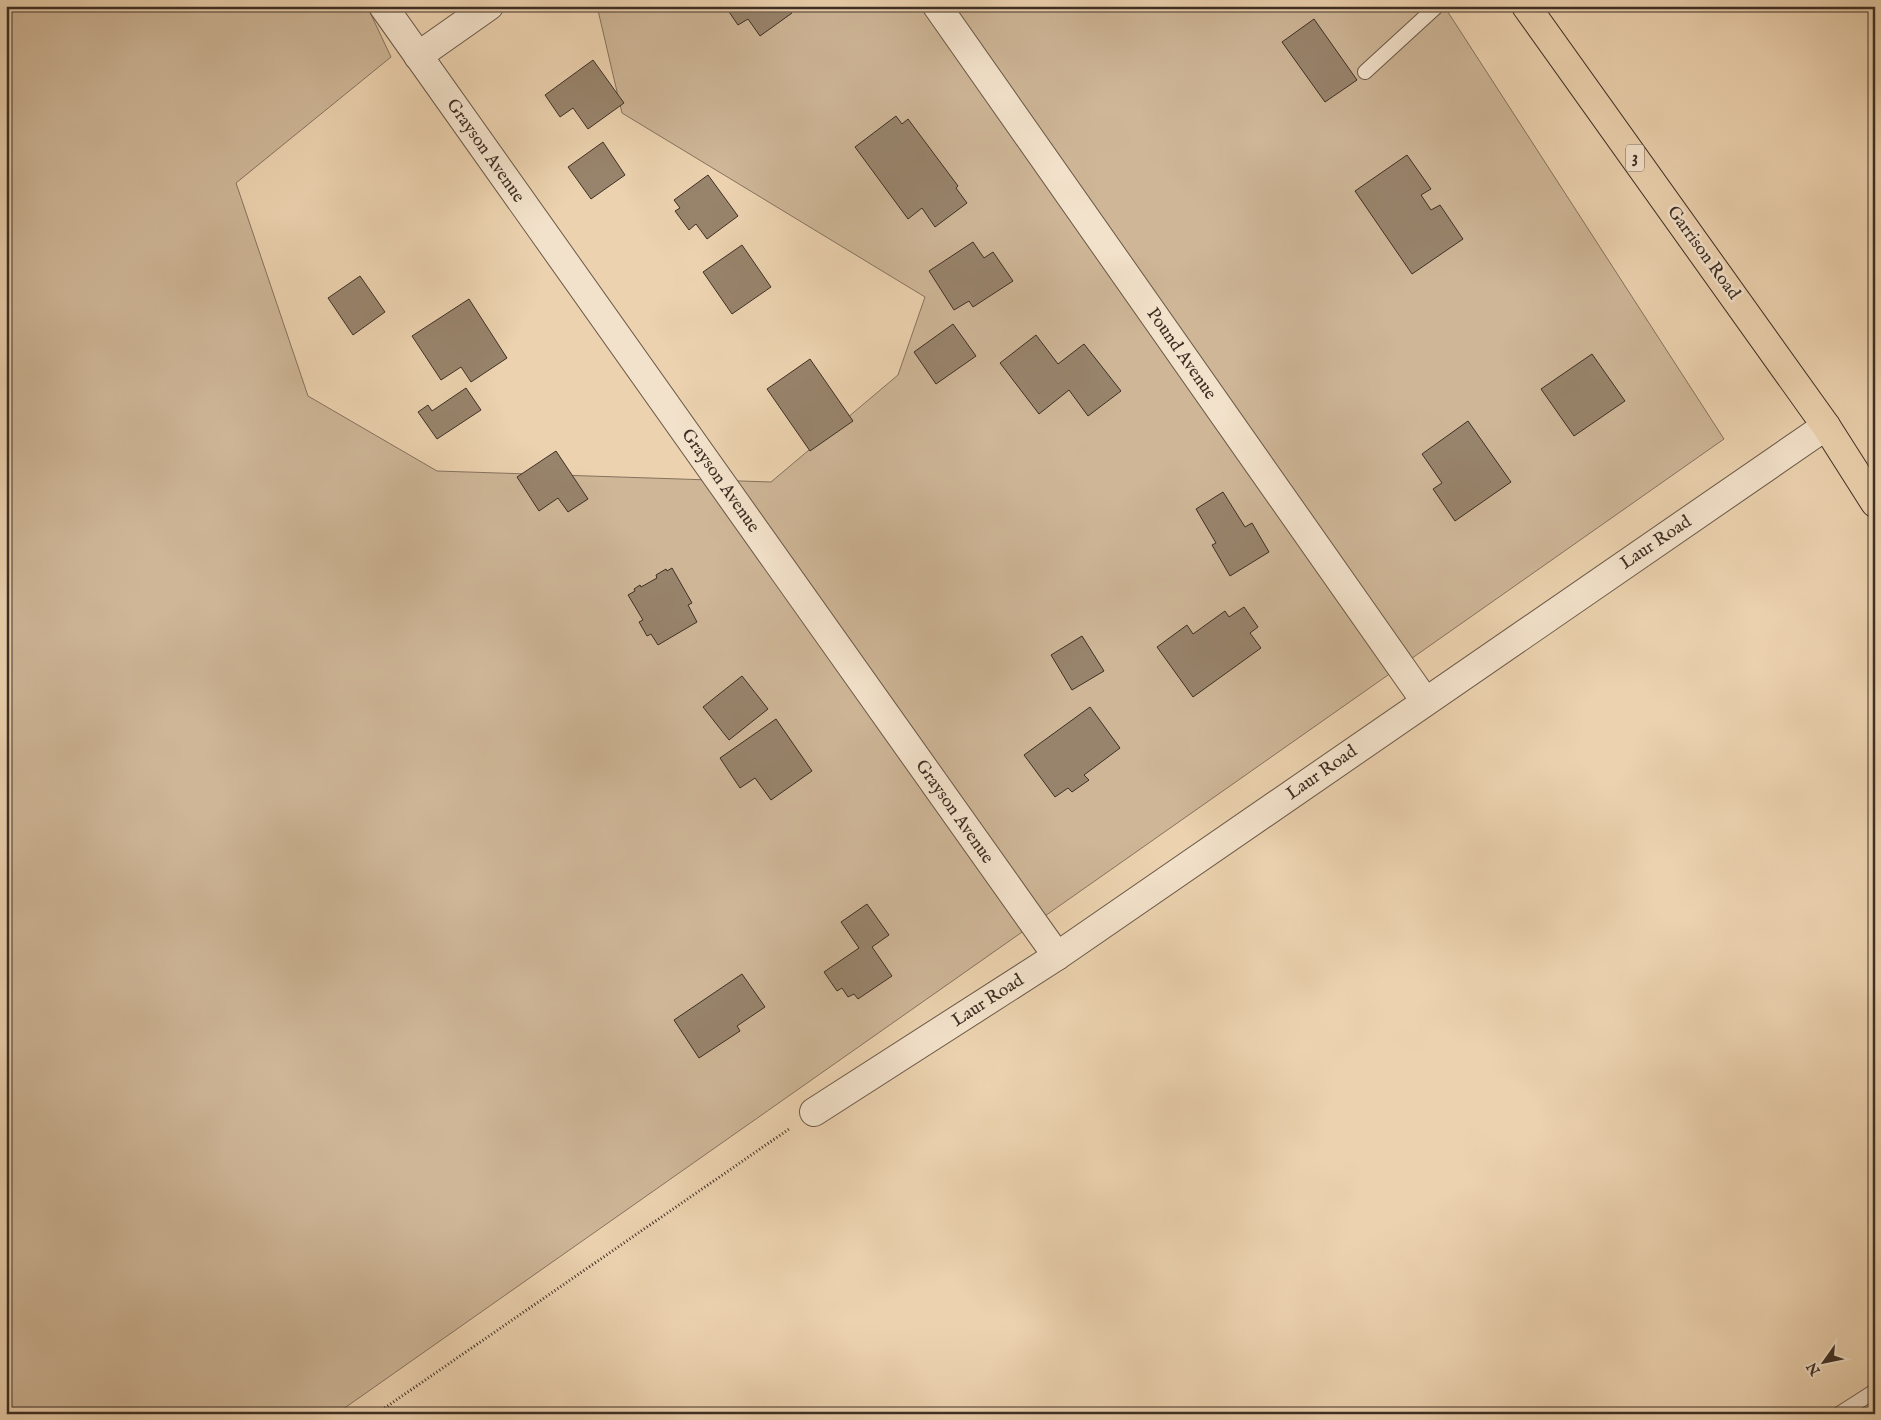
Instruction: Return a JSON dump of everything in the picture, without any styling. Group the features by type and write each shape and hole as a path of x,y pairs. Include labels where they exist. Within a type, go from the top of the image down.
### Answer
{"main road":[{"name":"Garrison Road","path":"1526,6 1826,426 1875,503"}],"street":[{"name":"Grayson Avenue","path":"383,6 1057,956"},
{"path":"418,56 489,6"},
{"name":"Pound Avenue","path":"937,6 1425,701"},
{"name":"Laur Road","path":"814,1112 1057,956 1826,426"}],"lane":[{"path":"1365,72 1437,6"},
{"path":"1838,1414 1875,1391"}],"path":[{"path":"376,1414 814,1112"}],"shaded area":[{"path":"6,6 367,6 391,57 236,183 308,396 437,471 771,482 898,375 925,297 622,113 597,6 1444,6 1724,439 336,1414 6,1414"}],"building":[{"path":"725,6 787,6 792,13 760,36 748,19 738,25"},
{"path":"1314,19 1357,80 1325,102 1282,42"},
{"path":"593,60 624,103 588,129 573,108 560,117 545,95"},
{"path":"896,116 902,124 908,119 958,186 956,188 967,203 935,227 922,208 908,219 855,147"},
{"path":"603,142 625,175 591,199 568,167"},
{"path":"1407,155 1431,189 1421,195 1431,210 1440,205 1463,239 1412,274 1355,191"},
{"path":"708,175 738,216 707,239 696,224 689,230 675,211 680,208 674,200"},
{"path":"973,242 984,258 993,252 1013,281 973,307 969,301 954,310 929,271"},
{"path":"742,245 771,287 732,314 703,272"},
{"path":"360,276 385,312 353,335 328,298"},
{"path":"469,299 507,358 471,382 461,367 441,380 412,336"},
{"path":"953,324 976,356 936,384 914,352"},
{"path":"1036,335 1058,364 1084,344 1121,391 1088,416 1069,390 1039,414 1000,363"},
{"path":"1592,354 1625,401 1574,436 1541,389"},
{"path":"810,359 853,421 810,451 767,389"},
{"path":"466,388 481,410 437,439 418,412 428,405 432,411"},
{"path":"1468,421 1511,482 1455,521 1433,489 1442,483 1422,454"},
{"path":"556,451 588,499 568,512 558,498 539,511 517,477"},
{"path":"1223,492 1245,527 1252,523 1269,552 1230,576 1212,545 1216,543 1196,509"},
{"path":"672,568 692,603 688,605 697,622 658,645 651,634 647,636 639,622 643,620 628,595 640,585 641,587 657,578 656,575"},
{"path":"1244,607 1258,627 1250,633 1261,648 1193,697 1157,647 1187,625 1193,634 1225,611 1229,617"},
{"path":"1082,636 1104,671 1072,690 1051,655"},
{"path":"742,676 768,709 729,740 703,707"},
{"path":"1090,707 1120,748 1084,775 1089,780 1072,792 1068,788 1055,797 1024,755"},
{"path":"776,719 812,771 771,800 755,778 740,788 720,758"},
{"path":"867,904 889,935 872,947 892,976 858,999 854,994 848,997 842,988 837,991 824,972 859,948 841,922"},
{"path":"742,974 765,1007 737,1026 740,1031 699,1058 674,1020"}]}
